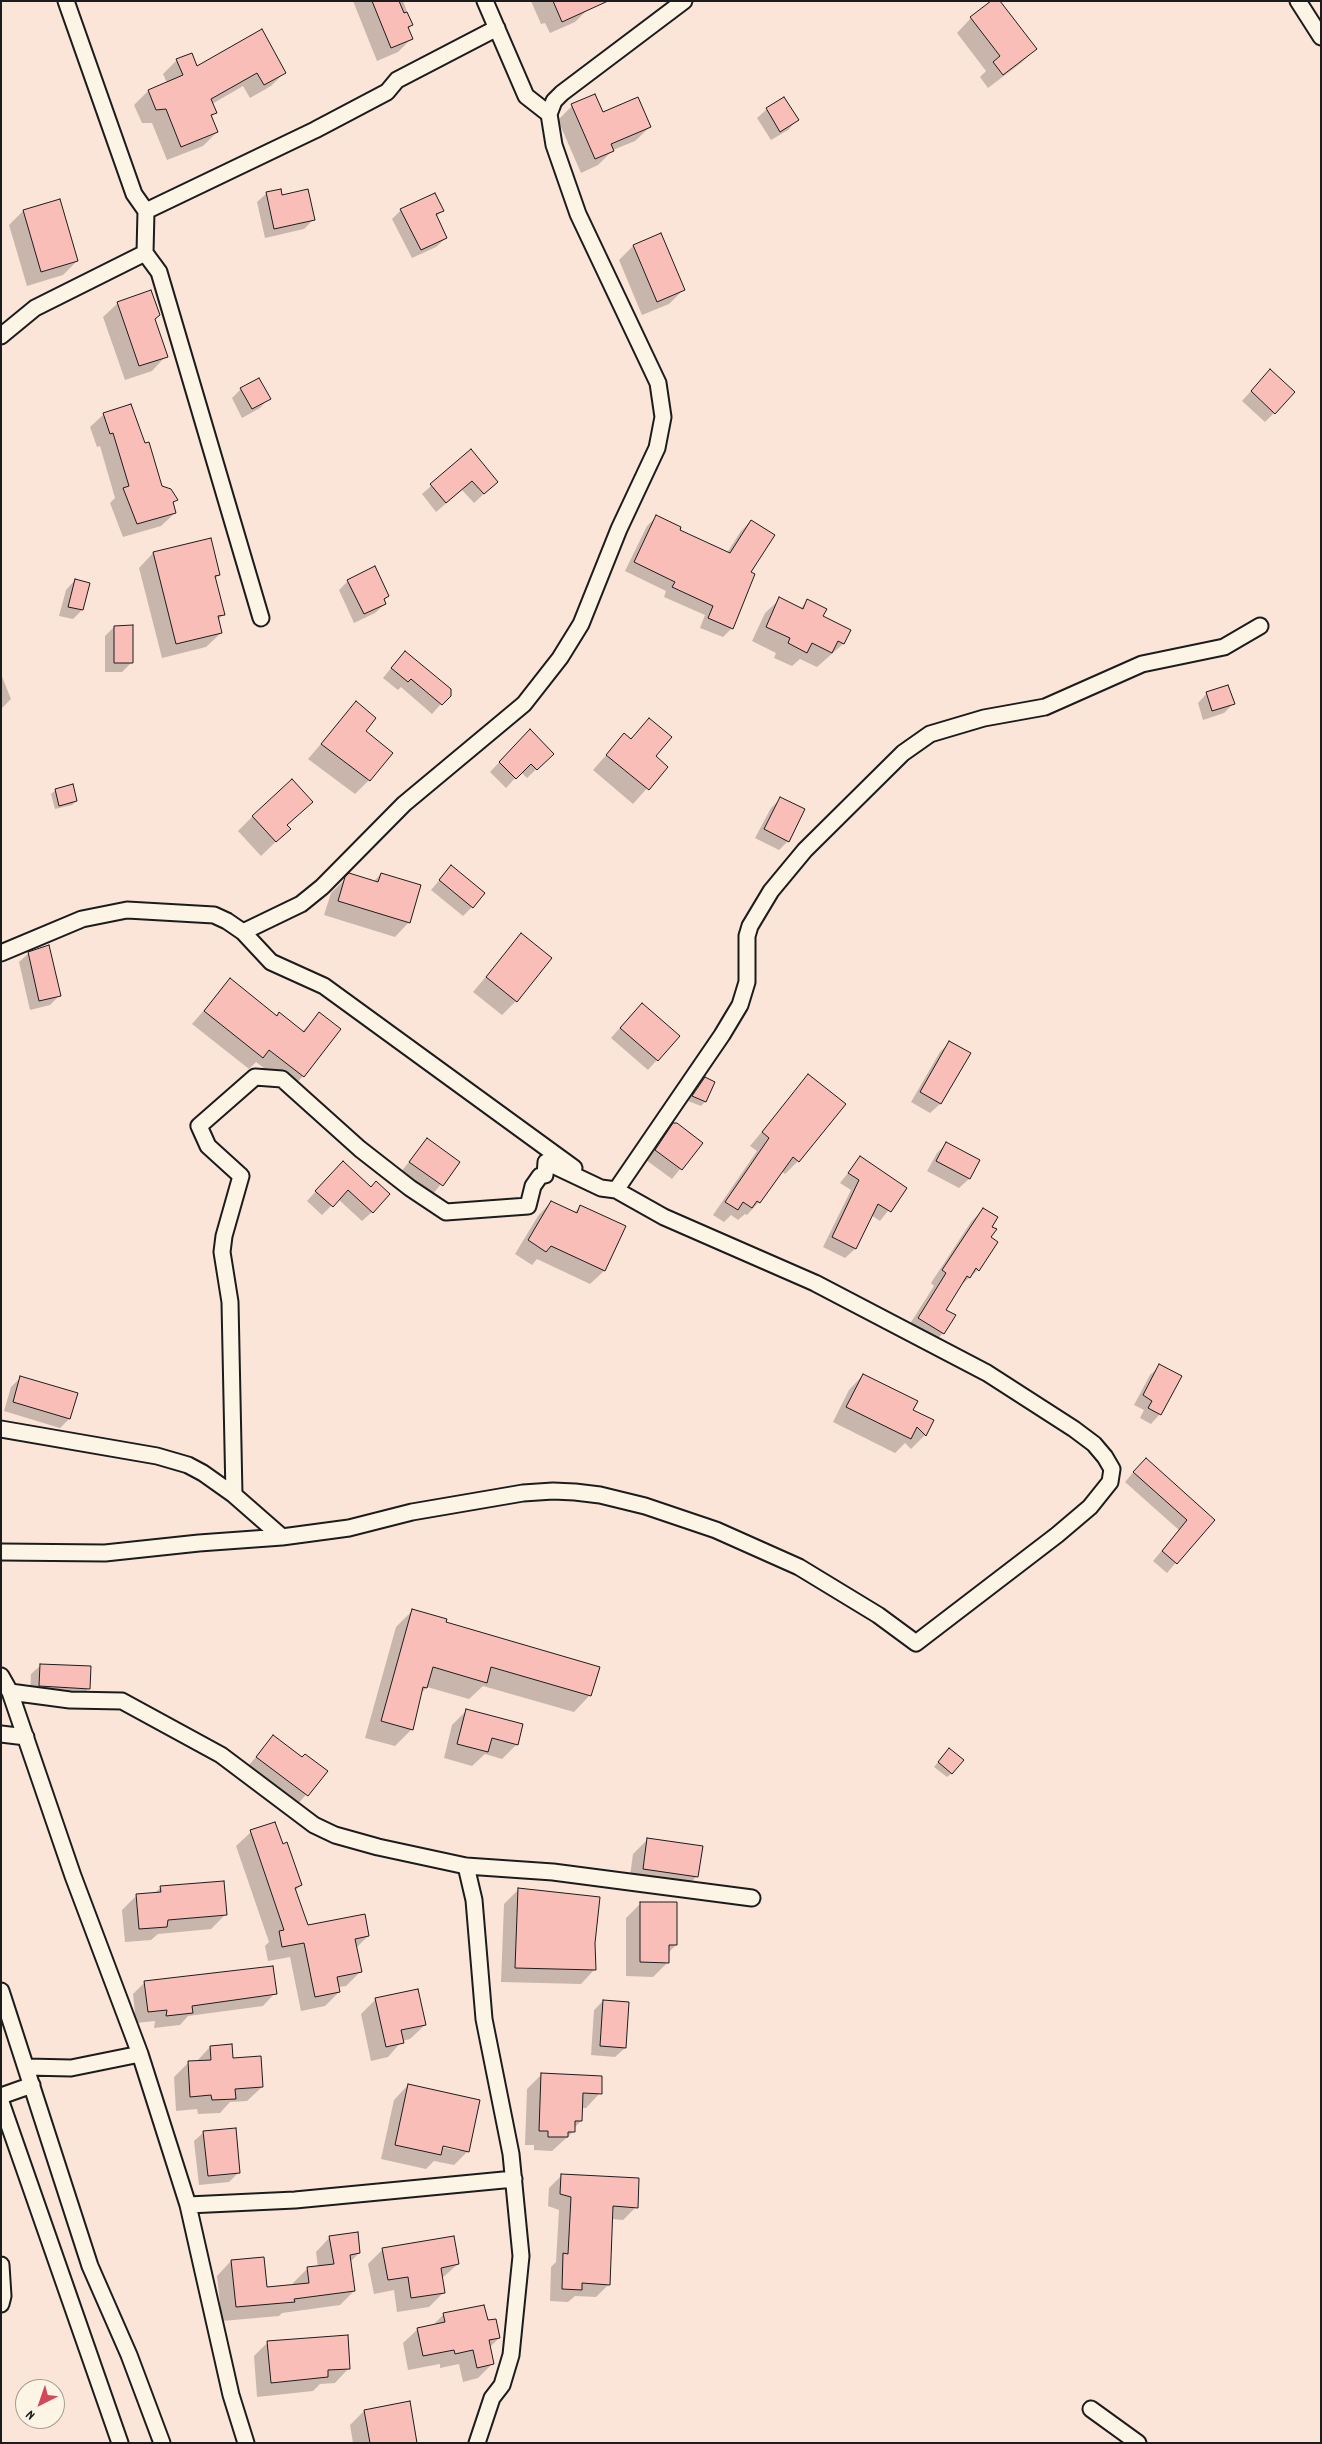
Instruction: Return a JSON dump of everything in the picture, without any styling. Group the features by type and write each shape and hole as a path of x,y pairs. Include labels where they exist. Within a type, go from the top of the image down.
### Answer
{"street":[{"path":"66,1 134,194 146,211 145,253 159,272 261,618"},
{"path":"485,1 526,96 548,114"},
{"path":"243,932 301,904 322,887 404,804 524,704 560,658 581,624 620,529 657,448 664,417 658,383 578,214 554,145 548,114 554,101 562,93 684,1"},
{"path":"1298,1 1321,37"},
{"path":"146,211 316,130 386,92 396,80 497,28"},
{"path":"1,336 36,308 145,253"},
{"path":"608,1189 722,1035 740,1004 747,982 747,936 750,926 771,891 805,850 902,753 938,731 984,718 1045,707 1142,664 1224,647 1260,626"},
{"path":"1,953 82,919 127,910 214,915 243,932 271,962 324,986 608,1189"},
{"path":"1,1552 105,1553 349,1528 412,1512 523,1493 553,1491 600,1495 645,1506 716,1530 800,1567 878,1614 916,1643 1057,1535 1090,1507 1110,1482 1112,1469 1094,1444 987,1373 815,1283 664,1217 608,1189 546,1162 545,1175 540,1176 533,1186 528,1206 446,1212 410,1188 360,1149 282,1078 255,1077 199,1126 208,1146 241,1176 224,1236 222,1252 230,1302 234,1495"},
{"path":"1,1429 170,1459 203,1473 234,1495 282,1536"},
{"path":"1,1676 10,1692 72,1876 140,2054 188,2205 231,2395 246,2443"},
{"path":"10,1692 70,1700 122,1701 220,1754 314,1825 335,1835 378,1847 466,1866 552,1872 752,1898"},
{"path":"1,1734 26,1737"},
{"path":"466,1866 474,1900 484,2019 511,2154 522,2256 511,2355 502,2385 492,2398 477,2443"},
{"path":"1,1991 90,2266 129,2355 162,2443"},
{"path":"27,2067 70,2068 140,2054"},
{"path":"1,2096 32,2085"},
{"path":"1,2102 120,2443"},
{"path":"188,2205 305,2200 514,2179"},
{"path":"1,2264 3,2296 1,2304"},
{"path":"1091,2409 1138,2443"}],"building":[{"path":"372,1 399,1 404,13 407,12 413,25 408,27 413,39 391,48"},
{"path":"553,1 608,1 562,22"},
{"path":"991,1 1000,1 1037,49 1003,75 993,62 1000,56 970,17"},
{"path":"262,29 286,73 264,85 257,73 211,99 217,113 211,115 218,132 181,147 166,109 156,110 148,90 183,75 176,59 192,53 197,66"},
{"path":"595,94 603,112 638,97 651,127 611,144 614,151 595,159 571,104"},
{"path":"784,97 799,120 780,132 766,108"},
{"path":"281,189 282,195 308,189 315,220 274,229 266,192"},
{"path":"435,193 444,211 436,214 447,238 421,250 400,209"},
{"path":"60,199 78,261 41,272 23,210"},
{"path":"661,233 685,290 657,302 633,245"},
{"path":"151,290 160,315 155,319 168,357 139,366 117,302"},
{"path":"1270,369 1295,392 1275,414 1251,391"},
{"path":"259,378 271,399 252,409 240,388"},
{"path":"131,404 145,443 149,442 162,486 171,489 178,500 173,502 176,513 137,524 123,488 129,486 113,433 110,434 103,413"},
{"path":"471,449 498,482 484,494 472,481 446,503 430,484"},
{"path":"656,515 681,527 680,530 730,553 751,520 775,535 751,572 755,574 733,629 708,618 713,606 672,587 675,582 634,562"},
{"path":"211,538 220,575 215,576 225,615 218,616 222,633 176,644 153,552"},
{"path":"375,566 389,596 384,599 386,604 364,614 347,580"},
{"path":"75,579 90,583 83,610 68,607"},
{"path":"779,597 803,609 807,599 827,609 823,616 851,630 844,644 838,641 832,653 812,643 807,653 788,643 790,638 766,627"},
{"path":"133,625 133,663 114,663 114,626"},
{"path":"405,651 451,689 451,696 442,705 411,679 408,682 391,668"},
{"path":"1228,685 1235,704 1212,711 1206,692"},
{"path":"356,701 376,718 366,731 393,753 370,781 321,744"},
{"path":"649,718 672,737 656,756 668,767 649,790 606,755 624,733 631,739"},
{"path":"530,729 554,754 537,770 531,764 516,779 499,762"},
{"path":"292,779 313,802 287,825 291,829 276,842 252,816"},
{"path":"73,784 77,801 59,806 55,789"},
{"path":"780,797 805,809 789,842 764,829"},
{"path":"451,865 485,893 473,908 439,880"},
{"path":"349,873 378,882 381,873 421,885 410,923 338,901 345,877"},
{"path":"521,933 552,958 517,1002 486,977"},
{"path":"49,945 61,996 39,1001 28,952"},
{"path":"230,978 277,1016 279,1012 304,1032 319,1012 341,1029 304,1077 269,1050 263,1058 204,1011"},
{"path":"642,1003 680,1036 658,1061 620,1028"},
{"path":"949,1041 971,1053 941,1104 920,1092"},
{"path":"808,1074 846,1104 799,1162 793,1157 760,1203 757,1201 752,1208 743,1202 738,1210 725,1202 769,1138 762,1132"},
{"path":"705,1077 715,1082 706,1102 692,1096"},
{"path":"673,1123 677,1123 703,1143 682,1170 655,1150"},
{"path":"427,1138 460,1162 443,1186 409,1162"},
{"path":"946,1142 980,1160 970,1179 936,1161"},
{"path":"860,1156 907,1188 891,1212 878,1204 856,1249 832,1237 859,1180 848,1173"},
{"path":"343,1161 371,1187 376,1181 390,1194 373,1213 348,1190 333,1207 315,1191"},
{"path":"551,1201 577,1213 580,1205 626,1226 605,1271 551,1246 546,1252 528,1240"},
{"path":"983,1208 998,1217 992,1227 997,1229 991,1237 998,1242 979,1271 976,1268 970,1278 967,1276 946,1310 956,1315 944,1334 918,1318 946,1273 942,1270"},
{"path":"1159,1364 1182,1376 1161,1415 1148,1408 1152,1401 1143,1395"},
{"path":"863,1374 918,1401 913,1410 934,1420 926,1436 917,1427 911,1439 846,1407"},
{"path":"20,1376 78,1393 70,1419 13,1402"},
{"path":"1146,1458 1215,1520 1177,1564 1162,1551 1187,1520 1133,1472"},
{"path":"412,1609 447,1619 446,1622 600,1667 591,1696 491,1667 487,1683 433,1667 427,1688 423,1687 413,1730 381,1721"},
{"path":"40,1664 91,1666 90,1689 39,1686"},
{"path":"466,1709 523,1724 518,1745 492,1738 488,1752 457,1744"},
{"path":"273,1735 302,1757 305,1754 328,1771 308,1796 256,1757"},
{"path":"949,1748 964,1760 952,1774 938,1762"},
{"path":"275,1822 283,1844 287,1842 302,1885 295,1888 308,1925 365,1914 369,1936 355,1939 362,1972 337,1977 340,1992 315,1997 304,1943 282,1947 279,1931 284,1930 250,1830"},
{"path":"647,1838 703,1846 698,1877 643,1869"},
{"path":"224,1881 227,1915 168,1920 167,1927 139,1929 136,1894 161,1892 160,1886"},
{"path":"518,1888 600,1897 595,1943 596,1970 515,1968"},
{"path":"640,1902 677,1902 677,1945 669,1945 669,1963 640,1962"},
{"path":"273,1966 277,1994 192,2006 193,2013 166,2016 167,2010 148,2012 144,1981"},
{"path":"418,1989 426,2025 401,2030 404,2043 386,2047 375,1998"},
{"path":"603,2000 629,2002 626,2048 600,2046"},
{"path":"232,2044 233,2058 261,2056 263,2087 235,2089 236,2099 212,2100 211,2095 190,2097 188,2061 211,2060 210,2046"},
{"path":"541,2073 602,2076 602,2094 583,2093 582,2121 575,2121 575,2132 568,2132 568,2137 548,2137 548,2131 539,2131"},
{"path":"408,2084 480,2100 469,2152 443,2146 441,2155 395,2145"},
{"path":"236,2128 240,2173 208,2176 203,2131"},
{"path":"561,2174 639,2178 638,2208 613,2206 610,2285 582,2283 582,2290 562,2289 563,2253 568,2254 571,2197 560,2194"},
{"path":"358,2232 360,2253 350,2255 355,2291 294,2299 295,2302 236,2307 231,2260 264,2257 267,2287 309,2283 307,2267 334,2264 329,2236"},
{"path":"454,2236 459,2264 441,2268 445,2293 411,2298 408,2277 388,2280 382,2248"},
{"path":"484,2305 488,2320 496,2319 500,2338 489,2340 494,2364 477,2368 473,2350 455,2354 454,2350 423,2356 417,2328 445,2322 443,2313"},
{"path":"348,2335 350,2369 328,2370 328,2377 271,2383 267,2341"},
{"path":"410,2401 417,2443 370,2443 364,2410"}]}
